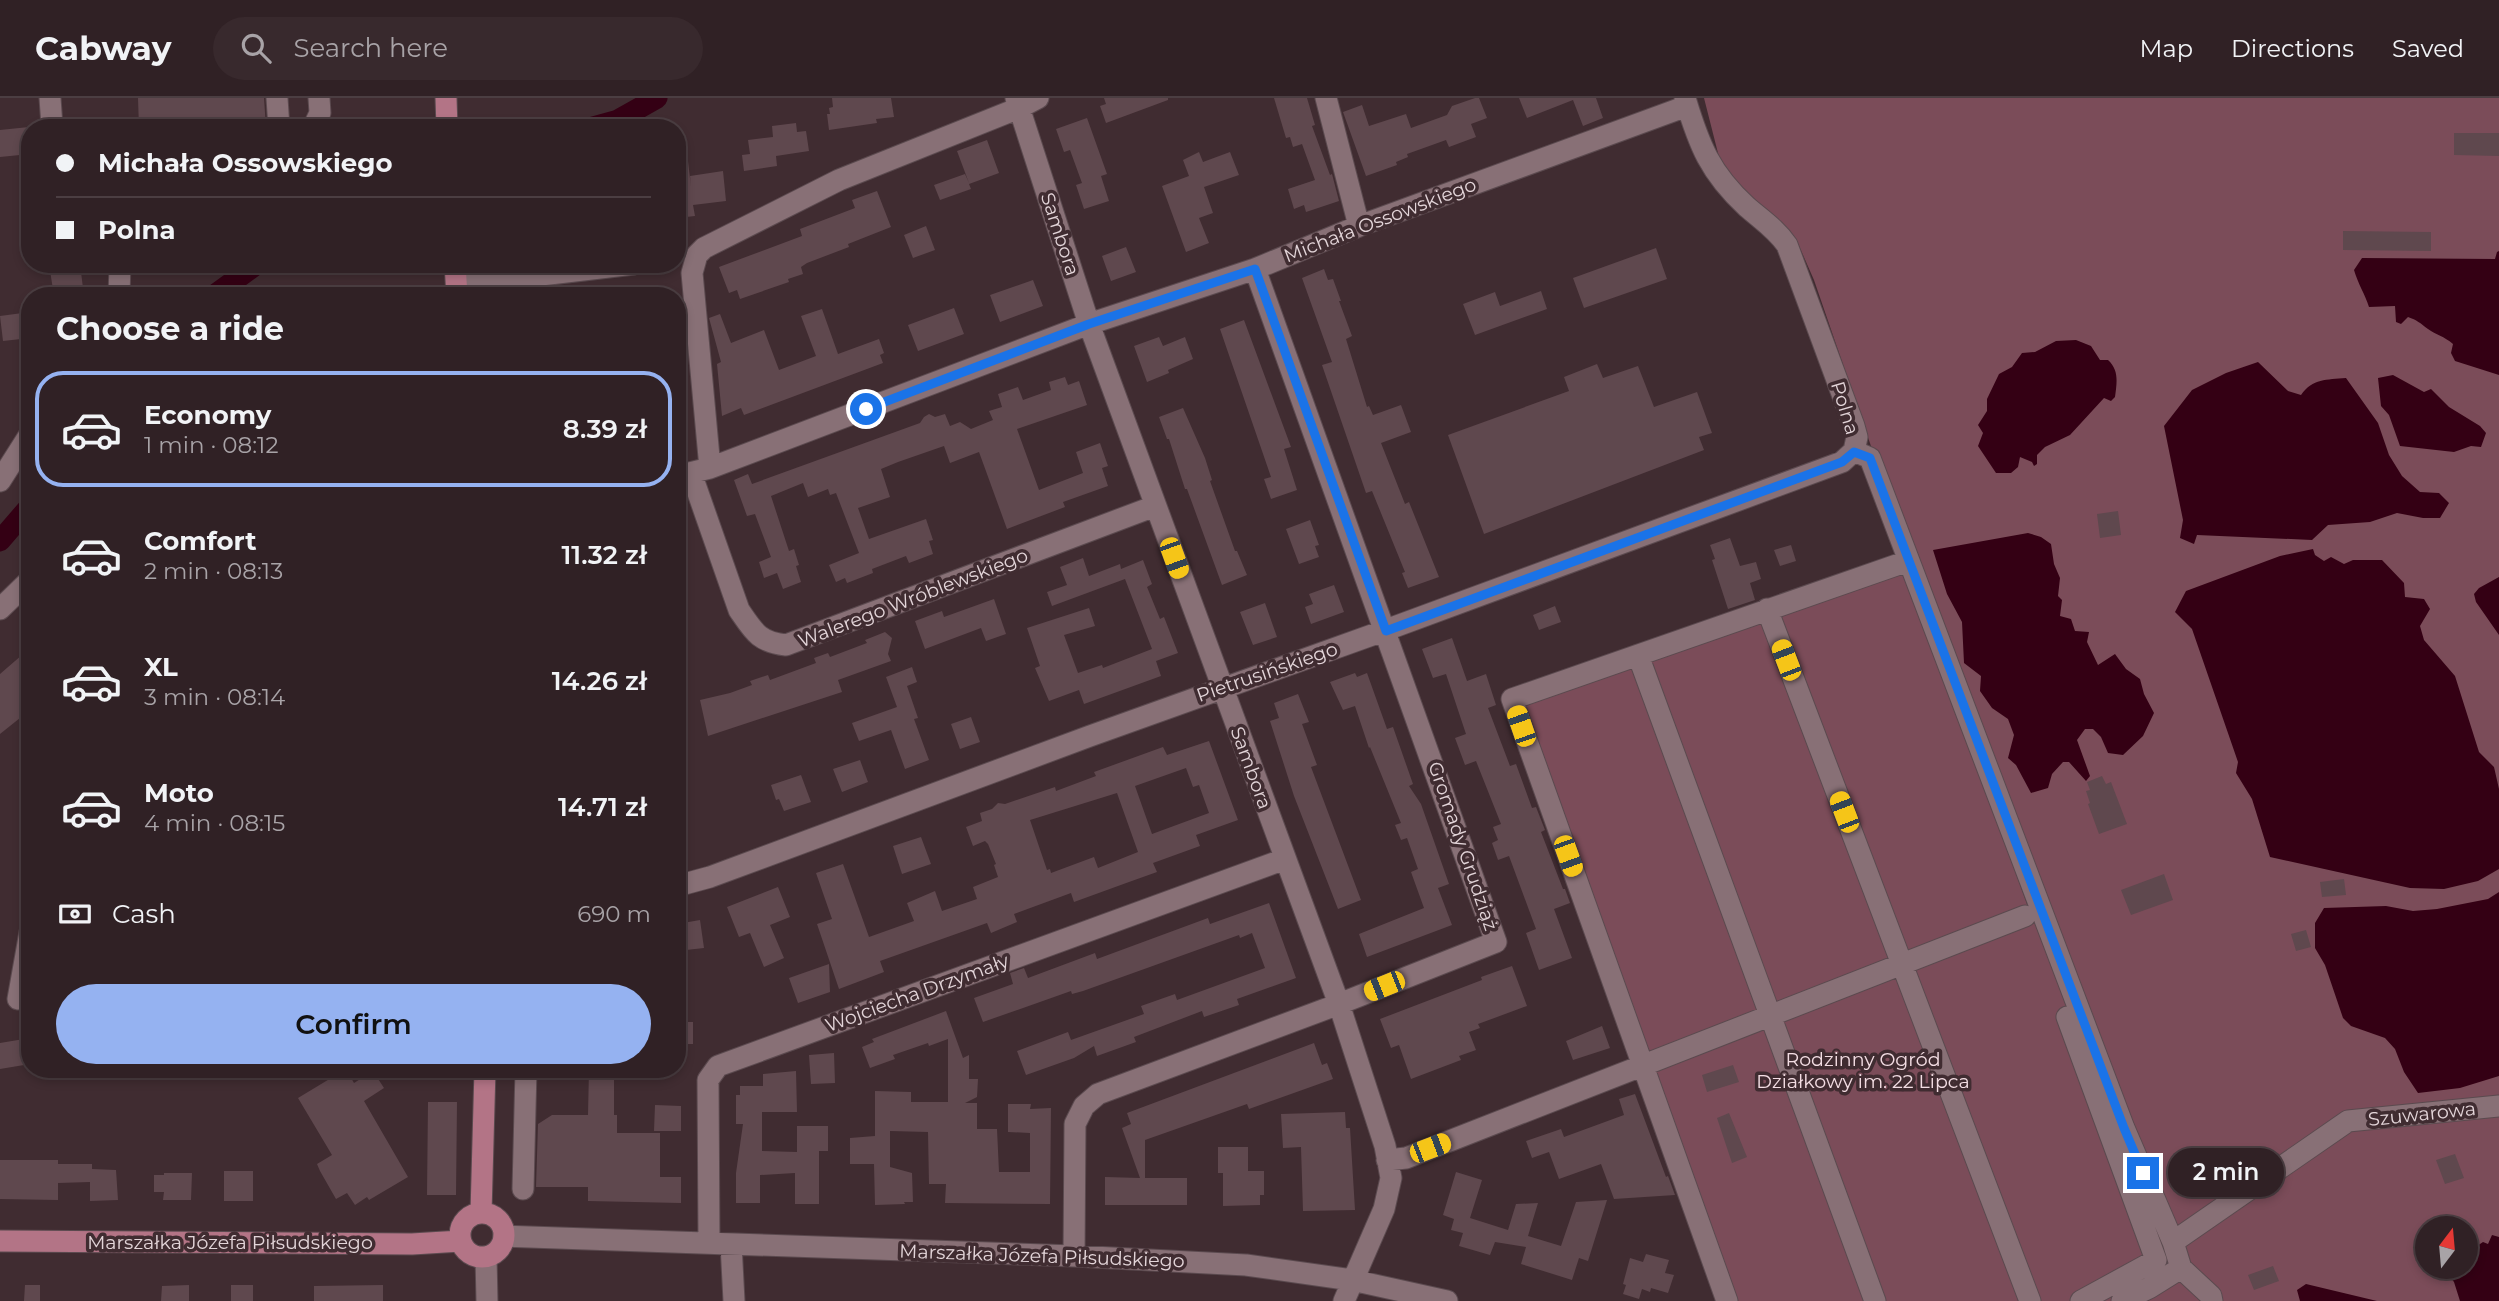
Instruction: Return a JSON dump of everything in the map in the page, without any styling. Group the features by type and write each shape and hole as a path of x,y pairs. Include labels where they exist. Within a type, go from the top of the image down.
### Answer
{"main road":[{"path":"446,98 447,119"},
{"path":"481,1213 485,1078"},
{"path":"481,1213 498,1219 504,1236 497,1251 486,1256 474,1255 464,1247 460,1235 468,1217 481,1213"},
{"name":"Marszałka Józefa Piłsudskiego","path":"0,1241 412,1244 461,1241"}],"street":[{"path":"50,98 52,119"},
{"path":"277,98 278,119"},
{"path":"317,119 320,113 319,98"},
{"path":"687,257 839,180 1017,103 1038,98"},
{"path":"1326,98 1359,226"},
{"name":"Michała Ossowskiego","path":"693,472 1089,324 1255,269 1359,226 1686,102"},
{"name":"Polna","path":"1686,102 1697,139 1713,169 1747,207 1777,230 1787,245 1854,426 1857,437 1854,452 1870,458 1904,562 2181,1268"},
{"name":"Sambora","path":"1017,103 1089,324 1339,1004 1385,1146 1391,1178 1384,1209 1344,1301"},
{"name":"Walerego Wróblewskiego","path":"687,257 692,273 693,472 739,610 752,630 768,643 786,645 1155,506"},
{"name":"Gromady Grudziąż","path":"1074,1256 1075,1124 1084,1106 1098,1094 1496,942 1255,269"},
{"path":"457,281 517,273"},
{"path":"0,481 21,448"},
{"name":"Pietrusińskiego","path":"686,884 1221,688 1386,631 1842,462 1854,452"},
{"path":"1727,1301 1635,1069 1512,699 1904,562 2156,1260 2081,1301"},
{"path":"0,609 21,589"},
{"path":"1767,609 2030,1301"},
{"path":"1638,654 1875,1301"},
{"name":"Wojciecha Drzymały","path":"709,1242 708,1080 718,1066 1285,859"},
{"path":"1387,1160 1406,1158 2025,916"},
{"path":"18,999 21,982"},
{"path":"523,1189 526,1078"},
{"name":"Szuwarowa","path":"2173,1242 2348,1121 2499,1106"},
{"name":"Marszałka Józefa Piłsudskiego","path":"504,1236 1074,1256 1246,1265 1352,1280 1447,1301"},
{"path":"732,1244 734,1301"},
{"path":"486,1256 487,1301"},
{"path":"2122,1301 2181,1268 2211,1296 2212,1301"}],"green space":[{"name":"Rodzinny Ogród Działkowy im. 22 Lipca","path":"1704,98 2499,98 2499,1301 1721,1301 1504,696 1905,563 2033,921 2052,912 1872,449 1814,280 1796,239 1774,216 1750,202 1720,161"}],"shaded area":[{"path":"2499,251 2499,375 2455,361 2451,353 2453,344 2414,319 2408,317 2401,324 2396,322 2395,306 2369,307 2354,270 2362,258 2495,259"},
{"path":"2076,340 2091,346 2100,360 2108,360 2112,364 2116,377 2115,397 2111,401 2104,398 2070,435 2045,447 2037,455 2037,464 2034,466 2032,462 2020,457 2018,467 2011,473 1996,473 1978,446 1983,433 1978,425 1987,411 1987,399 1999,374 2012,367 2022,353 2035,352 2056,341"},
{"path":"2258,362 2288,391 2301,395 2315,383 2346,378 2378,423 2389,455 2402,476 2420,492 2439,493 2449,503 2440,518 2397,513 2370,522 2328,525 2312,540 2197,535 2194,544 2180,538 2183,520 2164,426 2192,390 2226,373"},
{"path":"2393,375 2424,392 2431,389 2449,407 2480,426 2486,433 2481,447 2471,446 2454,452 2400,446 2389,415 2381,406 2378,378"},
{"path":"2028,533 2051,544 2054,564 2060,578 2060,616 2071,619 2075,631 2089,632 2087,642 2098,665 2115,654 2126,669 2140,679 2154,713 2143,736 2123,755 2108,753 2101,737 2093,729 2085,729 2077,740 2090,776 2086,781 2069,762 2063,762 2052,774 2048,788 2031,793 2016,765 2008,758 2014,735 2008,719 1992,708 1980,691 1981,676 1964,663 1962,622 1947,594 1933,550"},
{"path":"2313,549 2315,555 2324,561 2331,557 2344,564 2353,560 2382,560 2404,583 2405,597 2424,599 2430,609 2420,626 2424,640 2455,676 2479,752 2494,767 2499,789 2499,869 2478,881 2444,889 2410,888 2270,857 2252,799 2236,773 2238,762 2192,629 2175,612 2186,591 2280,556"},
{"path":"2499,577 2499,635 2476,602 2474,594 2479,588"},
{"path":"2499,892 2499,1076 2460,1088 2418,1093 2404,1072 2395,1049 2385,1038 2351,1026 2343,1018 2325,965 2315,948 2315,923 2324,908 2386,906 2413,911 2437,909 2488,899"},
{"path":"2492,1235 2499,1237 2499,1301 2460,1301 2452,1279 2478,1279 2478,1245 2483,1242 2488,1244"},
{"path":"2306,1284 2377,1301 2300,1301 2297,1290"}],"building":[{"path":"138,98 264,98 265,119 139,119"},
{"path":"832,98 891,98 894,117 876,119 877,123 829,130 827,114 830,114 829,108 833,107"},
{"path":"1104,98 1168,100 1106,123 1100,106 1106,104"},
{"path":"1274,98 1307,98 1315,125 1312,126 1330,175 1332,174 1339,201 1306,212 1304,205 1294,209 1288,189 1315,180 1302,144 1293,147 1290,137 1286,138"},
{"path":"1479,98 1487,118 1471,124 1476,137 1449,147 1446,140 1407,154 1408,157 1396,162 1397,165 1366,176 1343,112 1362,105 1369,126 1406,114 1411,128 1447,115 1452,106"},
{"path":"1519,98 1596,98 1603,118 1583,126 1573,100 1527,118"},
{"path":"1087,118 1107,174 1101,176 1109,201 1084,209 1076,185 1082,183 1070,150 1064,152 1056,129"},
{"path":"796,123 797,132 806,131 809,151 776,156 777,166 744,171 742,155 750,154 748,140 773,137 772,126"},
{"path":"21,128 21,155 0,157 0,130"},
{"path":"2454,133 2499,133 2499,156 2454,155"},
{"path":"987,140 999,173 969,184 971,189 940,200 934,185 965,174 969,183 957,151"},
{"path":"1199,152 1203,162 1230,152 1239,175 1204,187 1213,213 1199,218 1209,243 1186,252 1162,186 1189,176 1183,160"},
{"path":"686,161 691,187 690,176 723,171 726,201 693,205 695,216 686,217"},
{"path":"877,191 891,227 807,263 801,267 803,274 788,279 789,282 740,299 737,290 729,293 719,267 802,236 800,229 855,208 852,200"},
{"path":"926,226 935,250 913,258 904,235"},
{"path":"2343,231 2431,232 2431,251 2343,250"},
{"path":"1126,247 1136,272 1111,281 1102,256"},
{"path":"1656,248 1667,279 1584,308 1573,278"},
{"path":"1324,269 1328,280 1333,279 1352,336 1346,339 1367,407 1369,406 1373,415 1401,405 1411,432 1381,443 1405,504 1409,502 1439,577 1408,588 1402,573 1405,572 1372,491 1366,493 1322,365 1332,362 1302,278"},
{"path":"50,273 81,273 83,287 53,287"},
{"path":"1033,280 1043,306 1000,322 990,295"},
{"path":"1541,291 1547,309 1475,335 1463,304 1495,292 1500,306"},
{"path":"954,308 964,334 918,351 908,325"},
{"path":"822,309 838,354 879,339 884,353 880,355 883,363 744,415 741,408 722,416 717,364 721,362 709,318 720,314 731,343 764,330 779,370 816,356 801,316"},
{"path":"21,313 21,339 3,341 0,316"},
{"path":"1244,320 1291,447 1284,449 1297,490 1271,499 1264,479 1271,477 1220,329"},
{"path":"1159,337 1163,346 1185,337 1193,359 1147,382 1134,346"},
{"path":"1597,364 1603,378 1638,366 1654,407 1697,392 1712,433 1699,437 1704,450 1484,534 1448,435 1569,391 1564,377"},
{"path":"1065,377 1068,385 1079,381 1087,405 1017,429 1039,490 1083,473 1076,452 1100,443 1108,466 1102,468 1108,486 1063,502 1065,507 1007,529 979,452 950,463 944,446 898,462 881,469 890,497 858,508 869,539 926,519 933,540 929,541 933,554 909,563 906,556 872,569 873,573 847,583 845,578 836,582 829,565 859,553 836,493 830,495 828,489 808,497 803,483 771,496 789,551 794,549 801,582 783,589 777,573 764,578 759,562 771,557 755,514 747,516 734,480 748,474 752,484 920,423 929,414 935,417 945,414 950,426 960,422 971,429 993,420 989,411 1002,407 998,394 1018,387 1023,400 1051,390 1049,382"},
{"path":"1183,408 1205,458 1212,480 1210,481 1235,551 1247,575 1222,585 1159,417"},
{"path":"2118,511 2121,535 2100,538 2097,514"},
{"path":"1310,520 1319,545 1315,546 1319,557 1299,564 1286,529"},
{"path":"1730,538 1740,566 1756,562 1761,579 1750,583 1755,600 1728,609 1712,560 1715,559 1710,545"},
{"path":"1791,545 1796,561 1780,566 1774,550"},
{"path":"1083,558 1089,576 1120,564 1121,569 1143,560 1152,584 1147,587 1160,619 1164,617 1178,653 1156,661 1161,676 1084,704 1079,690 1049,701 1035,668 1040,666 1027,628 1089,608 1095,626 1064,635 1078,673 1102,665 1103,668 1152,649 1125,579 1052,606 1047,592 1067,585 1060,567"},
{"path":"1334,585 1344,612 1311,624 1305,607 1313,604 1309,594"},
{"path":"994,599 1006,634 986,641 981,628 925,649 915,621 942,611 944,617"},
{"path":"1265,603 1277,637 1253,645 1240,612"},
{"path":"1555,606 1561,622 1539,630 1533,615"},
{"path":"885,632 892,638 888,654 891,661 838,680 842,692 708,736 700,700 752,685 750,681 768,675 770,680 816,663 814,658 828,653 830,657 867,643 865,640"},
{"path":"1452,638 1467,681 1486,674 1496,705 1488,708 1510,766 1516,764 1532,808 1536,807 1545,830 1541,832 1570,903 1554,909 1572,958 1539,970 1526,933 1536,929 1509,856 1498,860 1492,843 1498,840 1493,827 1501,824 1476,761 1465,765 1455,738 1466,734 1446,674 1433,678 1422,649"},
{"path":"21,656 21,717 0,734 0,674"},
{"path":"912,667 917,682 907,686 918,718 914,719 929,760 905,769 891,730 859,741 852,723 897,707 886,677"},
{"path":"1355,673 1357,677 1367,673 1387,729 1393,727 1413,784 1409,786 1421,804 1449,884 1438,888 1452,925 1367,957 1359,934 1424,908 1411,872 1418,869 1407,838 1401,840 1395,825 1401,823 1369,748 1355,706 1343,710 1330,682"},
{"path":"1298,694 1309,722 1302,724 1317,765 1311,767 1361,900 1338,909 1294,796 1270,721 1279,718 1274,703"},
{"path":"971,717 980,742 960,749 951,724"},
{"path":"1209,741 1238,820 1196,835 1200,846 1153,863 1157,872 1074,902 1071,893 1014,914 1017,922 991,933 987,923 880,961 884,972 839,989 817,924 832,919 816,873 843,864 869,937 914,921 907,903 935,891 942,911 977,899 973,887 998,877 988,844 985,841 973,846 966,827 982,821 980,813 992,809 998,803 1005,804 1055,787 1056,791 1096,776 1094,772 1163,747 1167,755","holes":["1186,768 1193,787 1199,785 1209,813 1152,834 1135,786","1117,793 1138,852 1098,868 1094,857 1051,873 1050,869 1047,870 1030,820"]},
{"path":"860,760 868,782 842,792 833,769"},
{"path":"801,775 811,802 784,811 779,799 776,800 771,785"},
{"path":"2102,776 2106,784 2111,782 2127,824 2099,834 2086,791 2090,790 2087,782"},
{"path":"921,837 931,864 902,874 893,846"},
{"path":"2164,874 2173,900 2131,915 2121,890"},
{"path":"2344,879 2346,895 2322,897 2320,882"},
{"path":"778,887 790,917 770,925 784,958 764,967 750,933 739,937 727,907"},
{"path":"1269,903 1296,978 1237,999 1239,1005 1204,1017 1202,1011 1134,1037 1136,1042 1097,1056 1094,1046 1074,1058 1026,1075 1017,1051 1068,1032 1071,1040 1144,1014 1141,1006 1175,994 1177,1000 1265,968 1252,933 1240,938 1239,935 1083,991 1072,994 1071,991 983,1022 974,998 1013,984 1010,973 1024,968 1028,978 1095,953 1097,959 1208,918 1210,924"},
{"path":"700,920 704,948 686,950 686,922"},
{"path":"2306,930 2311,947 2296,951 2291,934"},
{"path":"829,964 830,992 798,1003 789,978"},
{"path":"1512,966 1527,1006 1478,1024 1480,1028 1469,1032 1476,1050 1459,1056 1461,1060 1411,1079 1399,1045 1391,1048 1380,1019"},
{"path":"946,1011 963,1058 969,1055 969,1079 978,1079 977,1097 965,1103 977,1103 977,1129 997,1129 999,1172 1030,1172 1030,1133 1008,1132 1008,1104 1031,1104 1030,1109 1051,1108 1050,1204 945,1203 946,1184 929,1184 928,1132 890,1131 890,1167 912,1173 913,1202 875,1205 874,1164 850,1164 850,1138 875,1136 875,1091 911,1092 911,1102 948,1102 948,1039 893,1055 895,1059 870,1068 862,1047 874,1042 872,1039"},
{"path":"686,1022 693,1022 693,1044 686,1044"},
{"path":"1602,1026 1610,1048 1573,1060 1566,1041"},
{"path":"21,1040 21,1066 0,1069 0,1043"},
{"path":"1314,1043 1322,1065 1327,1063 1333,1079 1249,1109 1247,1104 1145,1140 1145,1178 1187,1178 1187,1205 1105,1205 1105,1177 1140,1178 1122,1128 1131,1124 1127,1113"},
{"path":"834,1053 835,1083 811,1084 809,1055"},
{"path":"1733,1065 1739,1082 1707,1092 1702,1075"},
{"path":"796,1071 797,1112 762,1112 762,1151 797,1152 797,1126 828,1126 828,1151 819,1151 819,1204 795,1204 795,1173 760,1175 760,1203 736,1203 736,1173 743,1124 736,1124 736,1095 740,1095 740,1086 763,1086 763,1074"},
{"path":"331,1078 351,1078 354,1083 362,1078 378,1078 384,1088 364,1101 408,1177 369,1200 367,1197 355,1205 347,1193 336,1199 317,1164 332,1155 298,1098"},
{"path":"589,1078 614,1078 617,1133 660,1133 660,1177 681,1177 681,1203 588,1201 588,1187 536,1187 538,1124 552,1115 588,1115"},
{"path":"1635,1094 1675,1195 1614,1199 1601,1164 1559,1179 1549,1152 1532,1158 1526,1141 1561,1129 1564,1137 1624,1115 1619,1099"},
{"path":"428,1102 457,1102 456,1195 427,1195"},
{"path":"655,1105 681,1106 681,1131 654,1131"},
{"path":"1345,1112 1346,1128 1350,1128 1355,1210 1303,1211 1301,1147 1283,1148 1281,1114"},
{"path":"1729,1113 1747,1157 1732,1163 1717,1118"},
{"path":"1218,1147 1248,1147 1248,1171 1264,1171 1264,1195 1260,1195 1260,1205 1223,1206 1223,1173 1218,1173"},
{"path":"2455,1154 2464,1178 2445,1184 2436,1160"},
{"path":"0,1160 58,1160 58,1164 92,1164 92,1169 116,1170 118,1200 90,1201 90,1182 58,1183 58,1200 0,1199"},
{"path":"224,1171 253,1171 253,1201 224,1201"},
{"path":"1456,1172 1482,1180 1470,1218 1508,1230 1516,1204 1538,1203 1528,1236 1561,1246 1576,1202 1607,1200 1588,1261 1579,1258 1572,1280 1521,1264 1526,1247 1495,1242 1490,1255 1459,1246 1463,1233 1451,1230 1454,1219 1443,1215"},
{"path":"192,1173 191,1200 163,1200 164,1192 154,1192 154,1175"},
{"path":"1646,1254 1669,1260 1665,1273 1674,1275 1668,1293 1651,1288 1650,1292 1642,1289 1639,1299 1623,1294 1630,1258 1643,1262"},
{"path":"2273,1266 2279,1281 2254,1290 2248,1275"},
{"path":"25,1285 40,1285 40,1301 24,1301"},
{"path":"189,1285 189,1301 161,1301 162,1286"},
{"path":"231,1285 253,1285 253,1301 231,1301"},
{"path":"383,1285 383,1301 314,1301 314,1286"}],"waterway":[{"path":"620,119 657,98"},
{"path":"225,287 245,273"},
{"path":"0,541 21,516"}],"route":[{"path":"866,409 1089,324 1255,269 1386,631 1842,462 1854,452 1870,458 2143,1173"}]}
